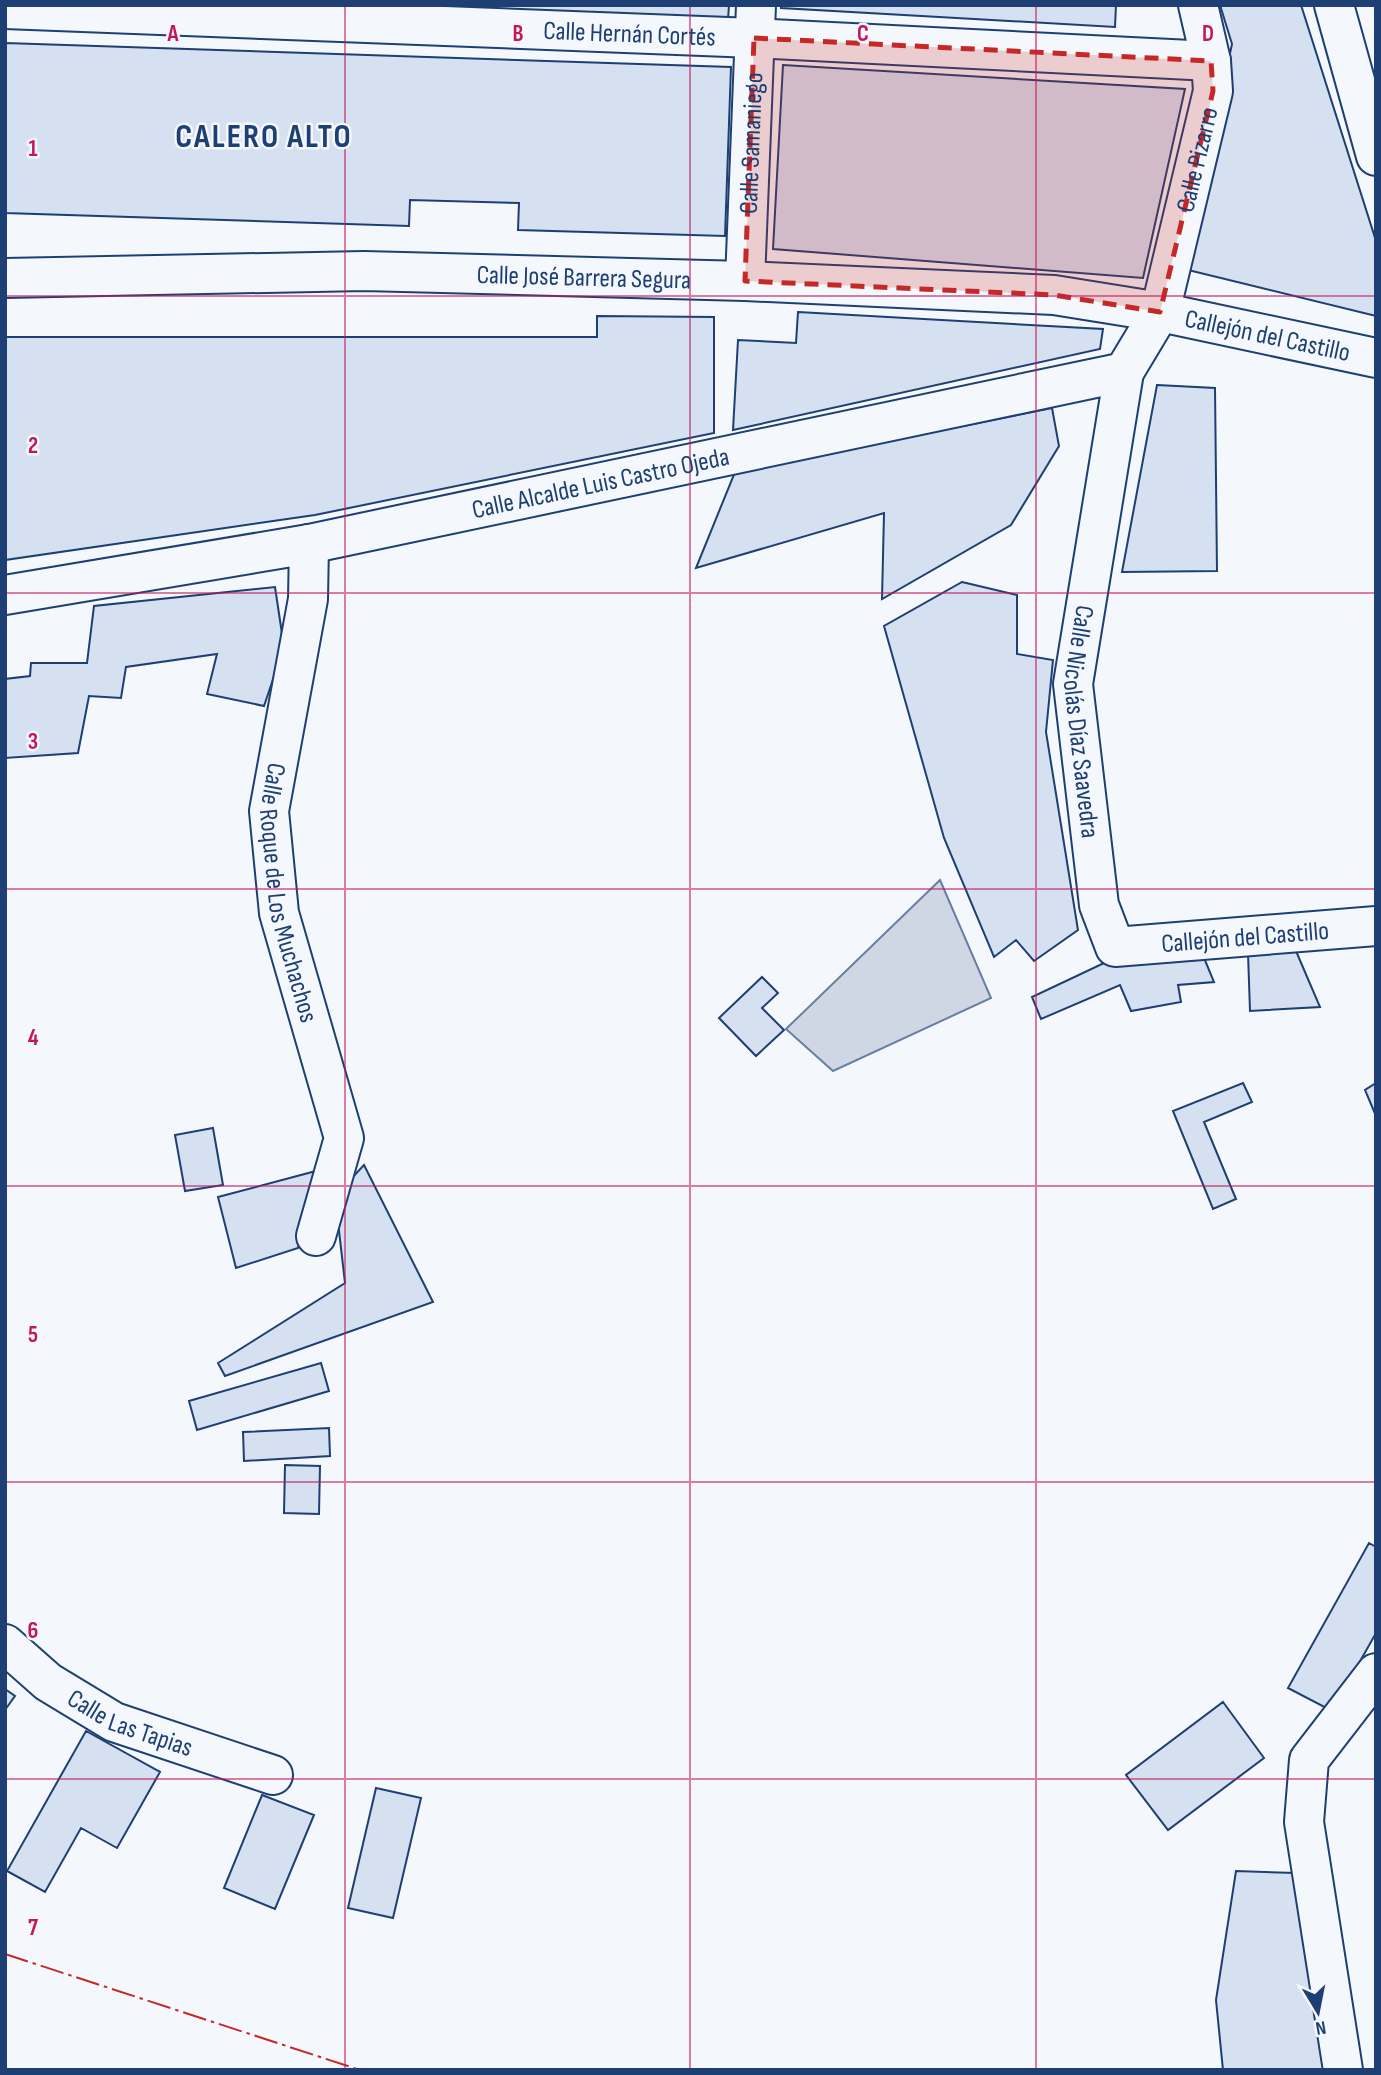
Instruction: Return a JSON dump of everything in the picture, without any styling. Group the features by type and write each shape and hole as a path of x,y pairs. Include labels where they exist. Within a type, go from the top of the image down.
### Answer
{"street":[{"name":"Calle Pizarro","path":"1160,312 1213,91 1211,61 1198,5"},
{"path":"1334,5 1376,156"},
{"name":"Calle Hernán Cortés","path":"5,9 755,22 1211,61"},
{"name":"Calle Samaniego","path":"745,281 755,22"},
{"name":"Calle José Barrera Segura","path":"5,278 364,271 745,281 1055,295 1160,312"},
{"path":"1124,372 1160,312"},
{"name":"Callejón del Castillo","path":"1160,312 1376,358"},
{"name":"Calle Alcalde Luis Castro Ojeda","path":"5,595 309,544 1124,372"},
{"name":"Calle Nicolás Díaz Saavedra","path":"1115,947 1099,905 1073,684 1124,372"},
{"name":"Calle Roque de Los Muchachos","path":"309,544 308,598 269,811 279,913 344,1138 316,1236"},
{"name":"Callejón del Castillo","path":"1115,947 1376,926"},
{"name":"Calle Las Tapias","path":"5,1644 48,1682 114,1722 273,1775"},
{"path":"1343,2070 1306,1835 1309,1760 1376,1673"}],"highlighted area":[{"path":"754,38 1211,61 1213,91 1160,312 1054,295 745,281"}],"shaded area":[{"path":"940,880 991,998 833,1071 786,1029"}],"building":[{"path":"377,5 729,5 728,20"},
{"path":"781,5 1116,5 1115,27 781,8"},
{"path":"1220,5 1301,5 1376,241 1376,316 1184,269 1232,44"},
{"path":"5,43 731,67 725,236 518,230 519,203 410,200 409,226 5,213"},
{"path":"783,65 1185,89 1143,278 773,249"},
{"path":"798,312 1103,329 1100,349 733,430 738,340 796,343"},
{"path":"597,316 714,317 714,433 315,515 5,560 5,337 597,337"},
{"path":"1157,385 1215,388 1217,571 1122,572"},
{"path":"1052,408 1059,446 1011,525 882,599 884,513 696,568 735,472"},
{"path":"962,582 1017,595 1017,654 1053,660 1046,732 1078,930 1034,961 1016,940 994,957 944,838 884,626"},
{"path":"275,587 284,647 264,706 207,694 217,654 126,667 121,698 89,696 78,753 5,758 5,679 30,676 31,663 87,663 94,606"},
{"path":"1296,951 1320,1007 1250,1011 1248,953"},
{"path":"1202,953 1214,982 1178,985 1181,1002 1131,1011 1120,985 1041,1019 1032,997 1104,963"},
{"path":"762,977 778,993 762,1008 784,1030 756,1056 719,1018"},
{"path":"1243,1083 1252,1102 1204,1122 1236,1199 1213,1209 1173,1111"},
{"path":"1376,1083 1376,1116 1365,1090"},
{"path":"213,1128 223,1185 185,1191 175,1135"},
{"path":"364,1165 433,1302 225,1376 218,1363 345,1283 335,1196"},
{"path":"316,1171 298,1248 236,1268 218,1197"},
{"path":"321,1363 329,1391 197,1430 189,1401"},
{"path":"329,1428 330,1456 244,1461 243,1432"},
{"path":"285,1465 320,1466 319,1514 284,1513"},
{"path":"1369,1543 1376,1547 1376,1633 1332,1711 1288,1688"},
{"path":"5,1689 15,1696 5,1710"},
{"path":"1223,1702 1264,1758 1168,1830 1126,1775"},
{"path":"86,1731 160,1772 117,1848 81,1828 45,1892 7,1871"},
{"path":"376,1788 421,1798 393,1918 348,1908"},
{"path":"262,1795 314,1815 275,1909 224,1888"},
{"path":"1236,1871 1296,1873 1331,2070 1223,2070 1216,2000"}],"power":[{"path":"5,1954 360,2070"}],"district":[{"name":"CALERO ALTO","path":"264,135"}]}
